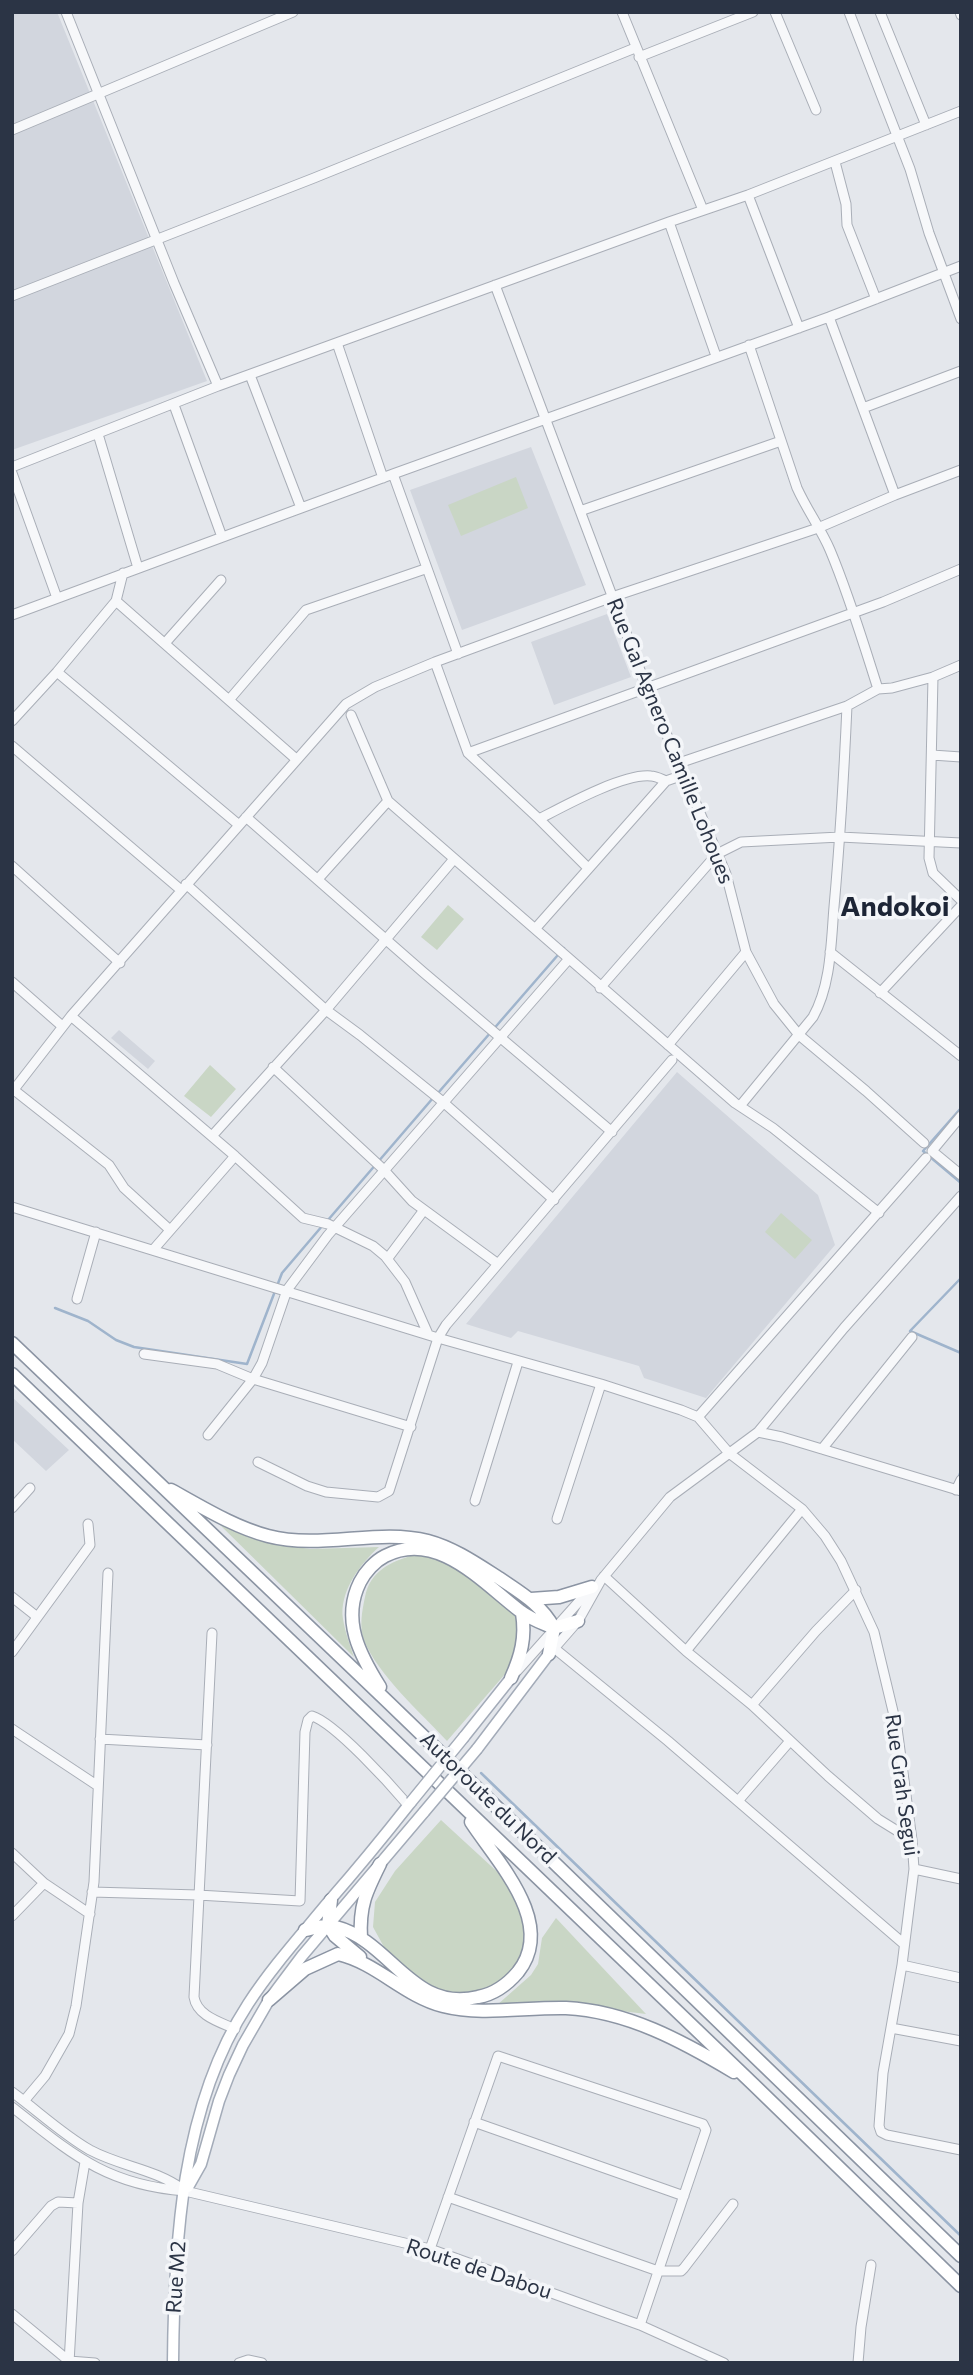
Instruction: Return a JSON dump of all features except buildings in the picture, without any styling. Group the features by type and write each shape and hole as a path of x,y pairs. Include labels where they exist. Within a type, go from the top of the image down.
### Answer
{"highway":[{"name":"Autoroute du Nord","path":"12,1343 961,2256"},
{"name":"Autoroute du Nord","path":"12,1374 961,2287"},
{"path":"156,1482 236,1524 269,1536 324,1542 412,1539 442,1545 531,1599 554,1628 551,1651"},
{"path":"389,1703 358,1649 352,1605 362,1578 381,1558 405,1549 433,1552 465,1568 522,1613 554,1628 578,1621"},
{"path":"531,1599 559,1597 599,1581"},
{"path":"511,1678 521,1655 524,1639 522,1613"},
{"path":"305,1930 328,1925 339,1927 361,1938 420,1987 444,1998 460,2000 487,1995 508,1983 528,1957 531,1943 528,1914 521,1896 459,1804"},
{"path":"361,1938 362,1901 380,1864"},
{"path":"331,1900 328,1925 335,1936 377,1970"},
{"path":"269,2000 305,1969 338,1954 377,1970 420,1997 446,2007 472,2010 569,2008 626,2018 656,2030 754,2085"}],"main road":[{"path":"185,2191 201,2164 229,2075 269,2000 328,1925 477,1749 551,1651"},
{"name":"Rue M2","path":"173,2363 176,2269 188,2157 211,2082 235,2029 272,1969 511,1678"}],"street":[{"path":"66,12 218,386"},
{"path":"12,130 293,12"},
{"path":"622,12 703,210"},
{"path":"12,296 637,52 753,12"},
{"path":"775,12 816,110"},
{"path":"849,12 910,169 929,233 961,319"},
{"path":"880,12 926,125"},
{"path":"12,467 218,386 748,195 961,111"},
{"path":"835,162 846,204 847,225 876,299"},
{"path":"748,195 799,328"},
{"path":"669,222 716,356"},
{"path":"12,615 716,356 830,317 961,266"},
{"name":"Rue Gal Agnero Camille Lohoues","path":"495,285 646,686 731,890 746,952 774,1004 799,1035 923,1143"},
{"path":"830,317 895,495"},
{"path":"337,343 383,478"},
{"path":"749,345 797,488 829,548 878,689"},
{"path":"863,408 961,371"},
{"path":"250,375 288,468 301,508"},
{"path":"174,405 222,537"},
{"path":"98,433 138,568"},
{"path":"580,511 781,440"},
{"path":"170,1230 124,1188 109,1165 13,1091 62,1026 346,704 375,687 435,662 612,597 818,528 961,470"},
{"path":"12,473 57,598"},
{"path":"393,474 425,569 458,654"},
{"path":"229,700 306,610 425,569"},
{"path":"468,753 883,602 961,569"},
{"path":"12,721 116,601 123,573"},
{"path":"166,642 221,580"},
{"path":"116,601 166,642 296,759"},
{"path":"435,662 468,753 588,868"},
{"path":"679,763 847,706 869,692 958,669"},
{"path":"57,672 239,825"},
{"path":"933,677 929,858 933,873 961,900"},
{"path":"740,1105 799,1035 820,1005 830,952 847,706"},
{"path":"351,715 388,802 667,1045 879,1213"},
{"path":"12,746 183,887 326,1010 443,1102 554,1200"},
{"path":"932,755 961,757"},
{"path":"539,819 588,794 639,776 649,775 666,781"},
{"path":"535,929 666,781 683,775"},
{"path":"318,878 388,802"},
{"path":"246,817 612,1132"},
{"path":"600,988 717,854 741,842 840,837 961,843"},
{"path":"212,1136 326,1010 454,859"},
{"path":"12,866 120,963"},
{"path":"880,993 961,906"},
{"path":"667,1045 746,952"},
{"path":"830,952 959,1051"},
{"path":"208,1435 253,1379 262,1363 287,1290 383,1169 568,960"},
{"path":"12,982 62,1026"},
{"path":"71,1016 235,1156 303,1218 335,1227 373,1246 388,1258 405,1282 428,1334"},
{"path":"258,1462 321,1490 378,1497 391,1487 438,1338 446,1325 672,1060"},
{"path":"273,1067 383,1169 412,1201 498,1264"},
{"path":"12,1207 438,1338 601,1384 698,1417 961,1116"},
{"path":"929,1155 961,1175"},
{"path":"153,1250 235,1156"},
{"path":"511,1678 670,1497 758,1432 844,1328 961,1196"},
{"path":"388,1258 424,1210"},
{"path":"77,1299 96,1232"},
{"path":"822,1449 912,1337"},
{"path":"144,1354 217,1364 253,1379 411,1427"},
{"path":"475,1501 518,1362"},
{"path":"557,1519 601,1384"},
{"name":"Rue Grah Segui","path":"698,1417 729,1453 802,1508 825,1536 856,1590 874,1632 897,1728 914,1869 902,1965 883,2073 879,2126 881,2132 887,2135 961,2150"},
{"path":"758,1432 959,1491 961,1480"},
{"path":"12,1508 30,1488"},
{"path":"686,1651 802,1508"},
{"path":"12,1652 90,1545 88,1524"},
{"path":"24,2101 45,2076 69,2034 76,2006 94,1882 108,1573"},
{"path":"599,1581 578,1621 551,1651 738,1801 904,1944"},
{"path":"599,1581 752,1705 878,1819 912,1840"},
{"path":"752,1705 816,1631 856,1590"},
{"path":"12,1597 36,1616"},
{"path":"212,1633 195,2005 235,2029"},
{"path":"92,1892 300,1901 305,1732 312,1716 325,1724 383,1775 409,1803"},
{"path":"12,1729 98,1786"},
{"path":"100,1739 207,1745"},
{"path":"738,1801 790,1741"},
{"path":"12,1853 44,1883 90,1914"},
{"path":"914,1869 961,1879"},
{"path":"12,1916 44,1883"},
{"path":"902,1965 961,1978"},
{"path":"891,2028 961,2041"},
{"path":"430,2249 496,2057 500,2056 703,2124 706,2130 640,2325"},
{"name":"Route de Dabou","path":"12,2092 90,2150 163,2176 185,2191"},
{"name":"Route de Dabou","path":"14,2113 85,2162 116,2177 156,2189 185,2191 430,2249 640,2325 724,2363"},
{"path":"474,2122 684,2196"},
{"path":"69,2362 78,2203 85,2162"},
{"path":"448,2197 658,2271 681,2271 733,2204"},
{"path":"12,2251 51,2206 58,2202 78,2203"},
{"path":"858,2363 871,2265"},
{"path":"12,2314 69,2362 95,2363"},
{"path":"239,2363 248,2360 262,2363"}],"shaded area":[{"path":"12,12 57,12 207,381 12,450"},
{"path":"531,447 586,585 462,630 410,490"},
{"path":"607,614 631,677 554,705 531,642"},
{"path":"119,1030 155,1061 148,1069 111,1038"},
{"path":"677,1072 818,1195 835,1245 706,1398 644,1378 639,1366 518,1331 511,1338 466,1324"},
{"path":"12,1397 69,1450 46,1471 12,1439"}],"green space":[{"path":"516,477 528,508 461,536 448,505"},
{"path":"448,905 464,919 437,950 421,937"},
{"path":"210,1065 236,1089 211,1117 184,1096"},
{"path":"781,1213 812,1240 795,1259 765,1232"},
{"path":"217,1522 268,1543 310,1549 379,1547 358,1570 344,1599 343,1619 354,1657"},
{"path":"414,1555 437,1556 458,1566 492,1592 518,1618 517,1653 506,1673 447,1741 389,1680 370,1653 362,1635 363,1608 371,1580 382,1569"},
{"path":"441,1820 503,1877 525,1916 524,1956 495,1988 462,1996 423,1985 384,1947 373,1927 375,1902 395,1871"},
{"path":"556,1918 646,2014 572,2005 497,2005 531,1975 538,1964 542,1938"}],"waterway":[{"path":"438,1093 564,948"},
{"path":"328,1220 433,1098"},
{"path":"961,1108 923,1151 961,1183"},
{"path":"55,1308 88,1321 116,1340 134,1347 247,1364 282,1273 323,1225"},
{"path":"961,1278 910,1331 961,1353"},
{"path":"958,1480 961,1470"},
{"path":"481,1773 961,2236"}],"district":[{"name":"Andokoi","path":"895,907"}]}
